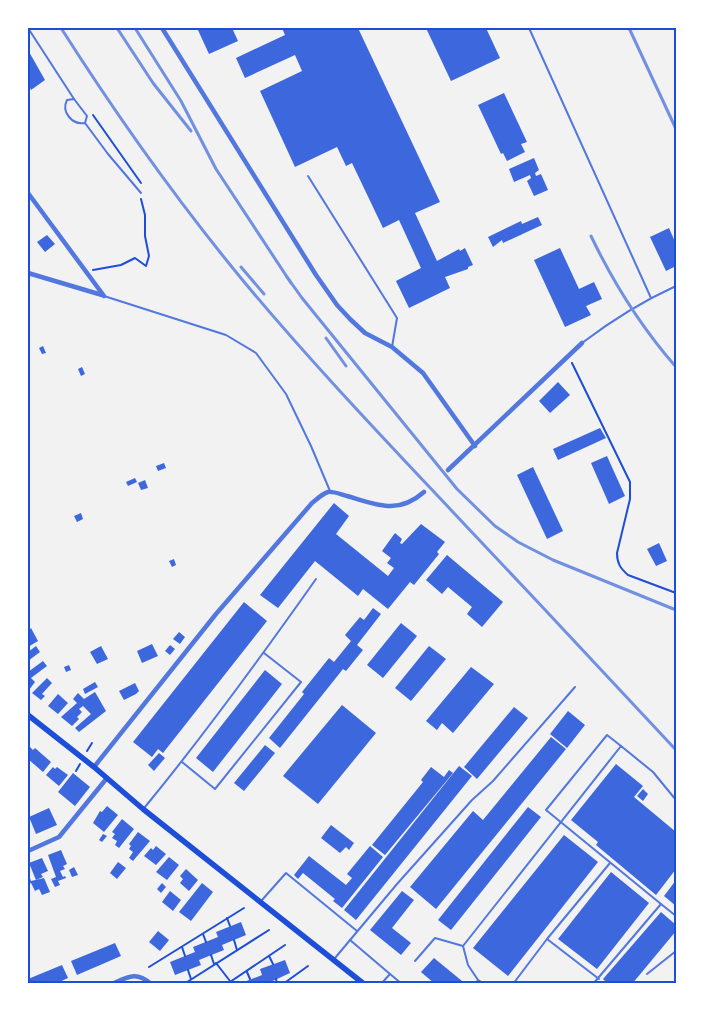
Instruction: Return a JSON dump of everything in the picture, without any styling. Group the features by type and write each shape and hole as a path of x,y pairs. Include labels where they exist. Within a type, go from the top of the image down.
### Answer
{"main road":[{"path":"28,715 94,766 143,809 364,984"}],"street":[{"path":"162,28 316,275 337,305 365,333 392,347 423,373 435,387 475,446"},
{"path":"28,194 104,296"},
{"path":"28,273 104,296"},
{"path":"448,470 582,343"},
{"path":"94,766 216,614 321,495 330,492 391,508 404,505 416,499 424,492"},
{"path":"28,850 59,837 107,778"},
{"path":"112,984 134,976 142,976 151,984"}],"lane":[{"path":"28,28 87,116 84,123"},
{"path":"528,28 651,298"},
{"path":"74,99 67,100 65,110 70,120 78,124 84,123"},
{"path":"84,123 140,192"},
{"path":"308,176 397,318 392,347"},
{"path":"582,343 599,330 651,298 676,286"},
{"path":"104,296 226,335 256,353 286,394 311,446 330,492"},
{"path":"143,809 182,762 264,653 316,579"},
{"path":"182,762 215,789 301,682 264,653"},
{"path":"334,960 403,877 472,800 493,781 575,687"},
{"path":"676,800 653,772 607,736 546,810 676,916"},
{"path":"463,946 621,746"},
{"path":"513,984 547,939 610,863"},
{"path":"261,901 286,873 357,931"},
{"path":"593,984 661,904"},
{"path":"414,961 435,938 463,946"},
{"path":"547,939 598,978"},
{"path":"350,940 402,984"},
{"path":"463,946 468,965 478,980 485,984"},
{"path":"647,974 676,951"},
{"path":"381,984 390,974"},
{"path":"475,984 478,980"}],"path":[{"path":"86,272 120,265 135,258 146,266 149,256 145,236 145,215 140,192"},
{"path":"568,356 630,482 630,499 617,553 617,562 628,575 676,594"},
{"path":"149,967 244,908"},
{"path":"227,918 230,926"},
{"path":"184,984 269,930"},
{"path":"203,934 206,942"},
{"path":"234,940 237,950"},
{"path":"228,984 285,946"},
{"path":"182,947 185,956"},
{"path":"211,956 215,964 231,981"},
{"path":"269,956 273,964"},
{"path":"283,984 308,966"},
{"path":"188,970 191,979"},
{"path":"246,971 250,979"},
{"path":"276,979 277,984"}],"building":[{"path":"197,28 232,28 238,41 209,54"},
{"path":"282,28 358,28 440,202 415,213 437,261 459,249 460,251 465,248 473,265 468,267 468,269 445,277 450,288 409,308 396,281 421,268 399,220 383,228 352,163 346,166 337,147 295,167 260,91 302,71 295,55 245,78 236,58 285,35"},
{"path":"426,28 486,28 500,58 451,81"},
{"path":"28,50 45,80 31,90 28,84"},
{"path":"504,93 527,142 521,144 525,152 507,161 503,153 501,154 478,105"},
{"path":"534,158 539,170 535,173 536,176 541,174 548,190 534,196 527,181 531,178 530,175 514,182 509,169"},
{"path":"538,217 542,225 503,243 502,240 493,247 488,237 521,221 522,224"},
{"path":"669,228 676,244 676,266 666,271 650,237"},
{"path":"47,235 55,244 45,252 37,242"},
{"path":"560,248 579,289 594,282 602,299 586,306 591,315 565,327 534,260"},
{"path":"43,346 46,353 42,354 39,348"},
{"path":"82,367 85,374 81,376 78,369"},
{"path":"558,382 570,395 550,413 539,401"},
{"path":"600,428 606,438 558,460 553,449"},
{"path":"607,456 625,496 609,504 591,463"},
{"path":"164,463 166,468 158,471 156,466"},
{"path":"533,467 563,531 547,539 517,475"},
{"path":"135,478 137,482 128,486 126,482"},
{"path":"145,480 148,488 141,490 138,483"},
{"path":"334,503 349,516 336,534 388,576 394,568 387,563 391,558 382,551 395,533 402,539 400,543 402,544 421,524 445,542 437,552 439,554 414,585 410,582 388,609 363,589 358,596 315,561 278,608 260,595"},
{"path":"81,513 83,519 77,522 74,516"},
{"path":"659,543 667,561 656,566 647,549"},
{"path":"447,555 503,602 482,627 467,614 472,607 448,587 442,594 426,580"},
{"path":"174,559 176,565 172,567 169,561"},
{"path":"244,602 267,621 163,753 158,749 152,757 133,742"},
{"path":"373,608 381,614 357,645 363,650 346,671 343,669 280,748 269,738 304,694 302,692 329,658 334,662 351,641 345,635 360,617 364,620"},
{"path":"401,623 417,636 383,678 367,665"},
{"path":"31,628 38,641 28,647 28,631"},
{"path":"179,632 185,637 180,644 173,639"},
{"path":"152,644 158,656 142,663 137,651"},
{"path":"170,645 175,649 170,655 165,651"},
{"path":"36,646 40,652 28,661 28,652"},
{"path":"101,646 108,659 97,664 90,652"},
{"path":"429,646 446,659 411,701 395,688"},
{"path":"43,661 47,666 31,678 35,682 29,690 28,672"},
{"path":"69,665 71,670 66,672 64,667"},
{"path":"471,667 494,684 453,733 442,723 437,730 426,721"},
{"path":"265,670 282,684 213,772 196,758"},
{"path":"47,678 52,683 42,694 45,696 41,700 32,693"},
{"path":"95,682 98,687 85,694 83,689"},
{"path":"135,683 139,691 124,700 119,691"},
{"path":"95,692 106,711 79,732 75,728 91,714 83,706 79,709 82,712 77,717 79,719 72,726 61,717 77,703 73,699 78,693 84,699"},
{"path":"58,694 68,703 58,714 48,706"},
{"path":"342,705 376,733 318,804 283,776"},
{"path":"514,707 528,718 477,779 464,767"},
{"path":"568,711 585,725 567,748 550,734"},
{"path":"551,737 566,749 436,909 410,887 473,811 483,820"},
{"path":"28,745 33,750 35,748 51,762 43,772 28,759"},
{"path":"265,745 275,753 244,791 234,783"},
{"path":"159,753 165,758 154,771 148,765"},
{"path":"616,764 643,786 634,797 676,832 676,869 656,895 596,845 598,842 571,820"},
{"path":"459,766 472,776 356,920 344,910"},
{"path":"53,767 55,769 57,767 68,775 59,786 46,775"},
{"path":"431,767 444,777 449,770 453,773 385,855 372,845 423,782 421,780"},
{"path":"73,773 90,787 75,806 58,792"},
{"path":"643,789 648,794 643,801 637,796"},
{"path":"107,806 118,815 104,832 93,823 100,811 102,812"},
{"path":"528,807 541,817 451,930 438,920"},
{"path":"49,808 57,825 36,834 29,817"},
{"path":"122,819 134,829 119,848 115,845 117,841 112,838 115,834 112,832"},
{"path":"331,825 354,843 349,850 346,847 340,853 321,838"},
{"path":"138,832 150,841 133,861 129,858 133,852 129,849 131,846 129,844"},
{"path":"103,834 107,836 102,842 99,840"},
{"path":"564,835 598,862 508,976 473,948"},
{"path":"156,846 166,854 156,865 144,856 151,848 153,850"},
{"path":"370,846 383,857 342,908 333,901 335,899 303,873 298,879 294,875 309,856 346,885 352,878 347,874"},
{"path":"61,850 67,864 63,866 65,869 60,871 63,877 65,876 66,878 58,881 60,885 55,887 51,879 56,877 48,855"},
{"path":"169,857 179,865 167,880 156,872"},
{"path":"42,858 48,871 41,874 43,877 36,880 29,863"},
{"path":"118,862 126,868 117,879 110,873"},
{"path":"74,867 78,875 72,877 69,870"},
{"path":"186,869 198,880 189,891 180,883 183,879 180,876"},
{"path":"611,872 649,903 597,969 558,939"},
{"path":"28,873 31,881 44,878 50,892 42,895 39,889 35,891 31,883 28,884"},
{"path":"676,880 676,906 664,896"},
{"path":"162,883 166,887 161,893 157,889"},
{"path":"202,883 213,892 191,921 179,912"},
{"path":"170,891 181,900 173,911 162,902"},
{"path":"402,891 414,900 392,928 411,943 401,955 370,930"},
{"path":"661,912 676,925 676,931 632,984 608,984 603,979"},
{"path":"241,922 246,935 222,945 224,950 199,960 201,965 175,975 170,962 195,952 193,947 218,937 216,932"},
{"path":"158,931 169,940 160,951 149,942"},
{"path":"115,943 121,956 77,975 71,961"},
{"path":"434,958 462,981 461,984 435,984 421,972"},
{"path":"285,960 290,973 266,984 239,984 262,975 260,969"},
{"path":"62,965 68,978 55,984 28,984 28,979"}],"railway":[{"path":"61,28 104,94 172,190 272,315 354,407 676,750"},
{"path":"117,28 153,83 191,131"},
{"path":"135,28 181,101 216,169 291,283"},
{"path":"629,28 676,129"},
{"path":"591,236 629,304 651,336 676,367"},
{"path":"241,267 264,294"},
{"path":"287,277 457,489 495,526 518,542 553,560 676,610"},
{"path":"326,338 346,366"}]}
